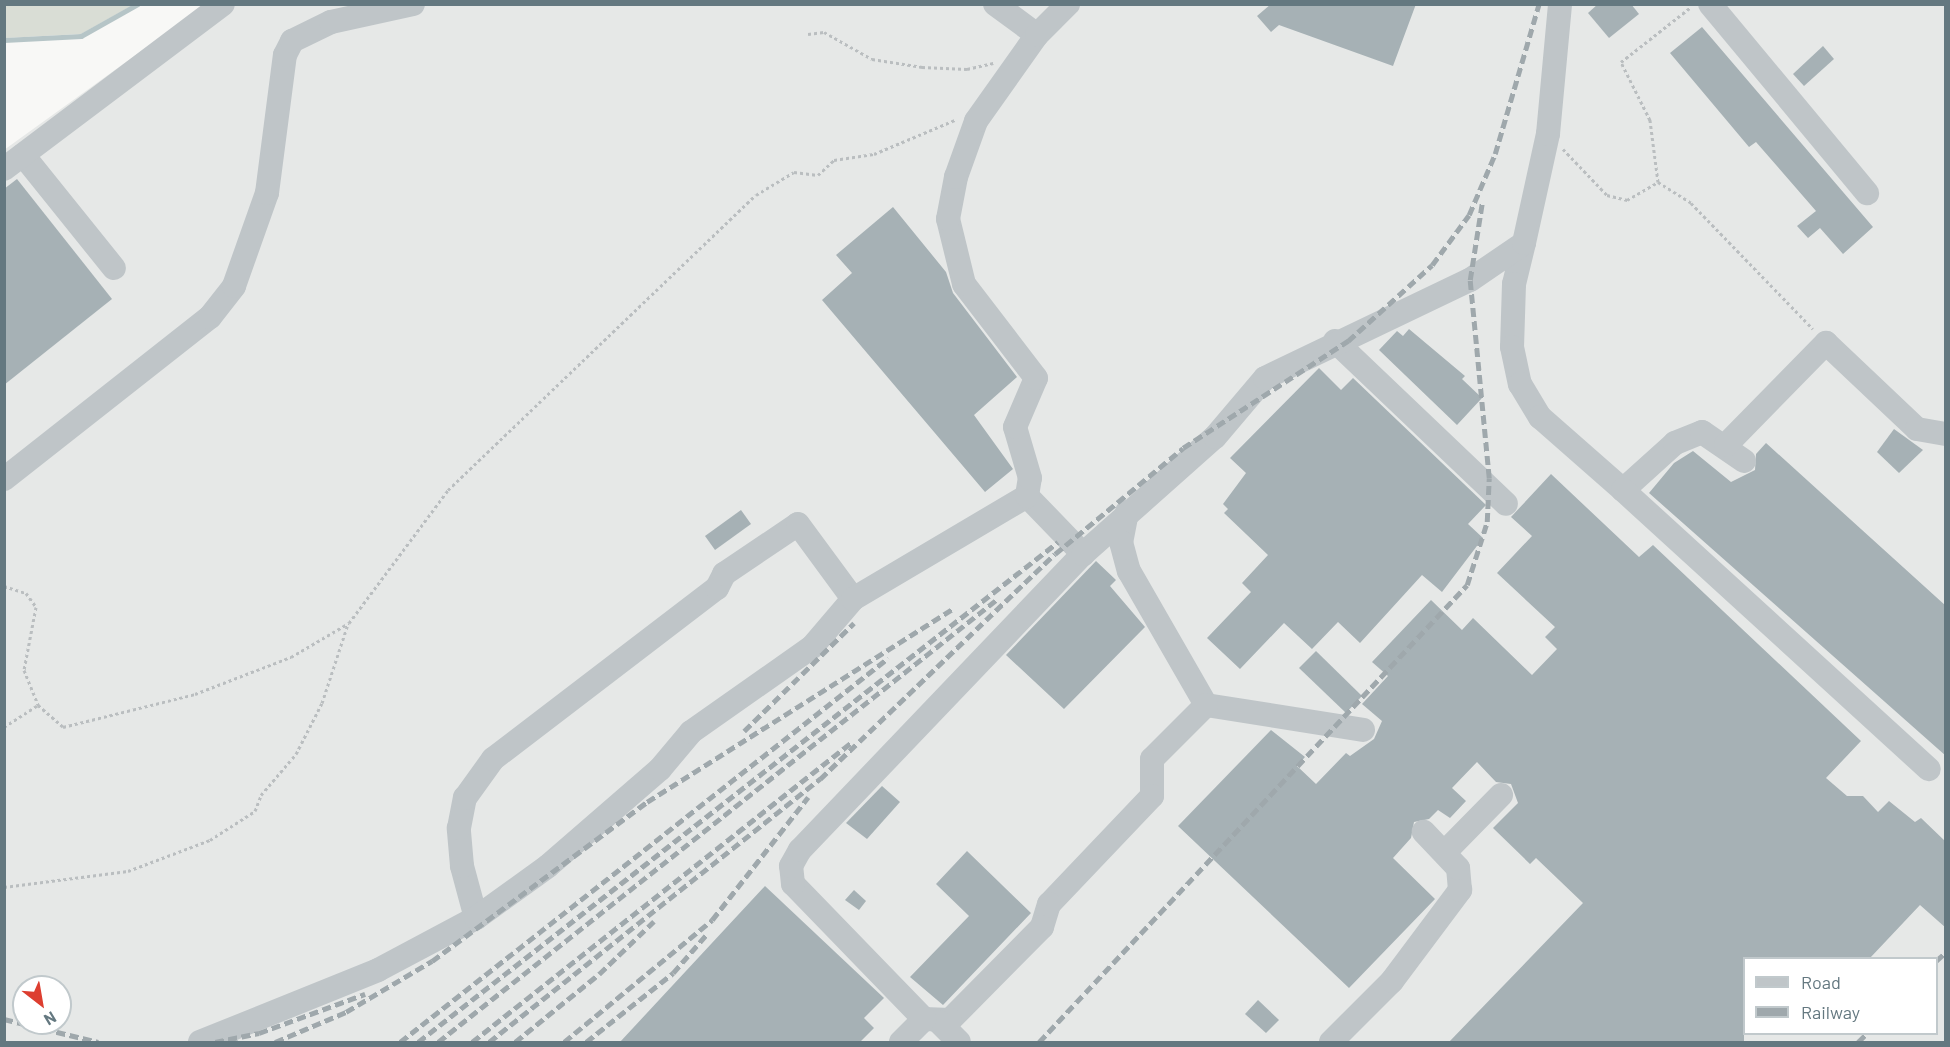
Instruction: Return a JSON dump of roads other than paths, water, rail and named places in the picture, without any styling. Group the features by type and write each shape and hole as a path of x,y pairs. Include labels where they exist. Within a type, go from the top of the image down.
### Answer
{"lane":[{"path":"114,268 14,162 223,4"},
{"path":"4,479 210,317 234,286 250,252 267,193 285,56 292,41 331,22 413,4"},
{"path":"995,4 1030,45"},
{"path":"200,1042 378,970 476,918 548,866 660,769 691,732 812,647 853,599 1027,496 1030,478 1015,427 1036,378 964,284 948,219 956,177 976,121 1030,45 1068,4"},
{"path":"1560,4 1558,65 1547,144 1524,243 1511,318 1520,384 1540,417 1856,693 1929,769"},
{"path":"1710,4 1867,193"},
{"path":"959,1042 932,1021 802,897 790,866 1083,554 1127,512 1215,437 1265,378 1335,342 1432,300 1524,243"},
{"path":"1335,342 1506,504"},
{"path":"1623,490 1675,443 1702,432 1735,453 1826,343 1917,429 1946,434"},
{"path":"1027,496 1083,554"},
{"path":"1127,512 1121,542 1129,571 1206,705"},
{"path":"476,918 462,866 459,828 465,798 494,759 717,588 724,574 798,524 853,599"},
{"path":"1206,705 1363,730"},
{"path":"901,1042 932,1021 961,1011 1042,927 1049,904 1152,796 1152,759 1206,705"},
{"path":"1445,852 1501,795"},
{"path":"1332,1042 1392,981 1460,890 1458,868 1424,832"}],"waterway":[{"path":"4,40 81,36 138,4"}],"railway":[{"path":"489,1042 820,779 1055,554 1183,448 1348,341 1432,265 1469,215 1495,154 1539,4"},
{"path":"1039,1042 1467,585 1487,522 1489,478 1470,280 1482,203"},
{"path":"418,1042 1058,542"},
{"path":"438,1042 996,600"},
{"path":"275,1042 346,1012 432,961 647,802 952,609"},
{"path":"744,731 854,623"},
{"path":"400,1042 888,658"},
{"path":"472,1042 850,743"},
{"path":"564,1042 712,920 808,797"},
{"path":"515,1042 599,974 654,921"},
{"path":"586,1042 673,973 706,935"},
{"path":"1938,959 1946,952"},
{"path":"215,1042 259,1033 365,994"},
{"path":"4,1019 98,1042"},
{"path":"1858,1042 1865,1035"}]}
